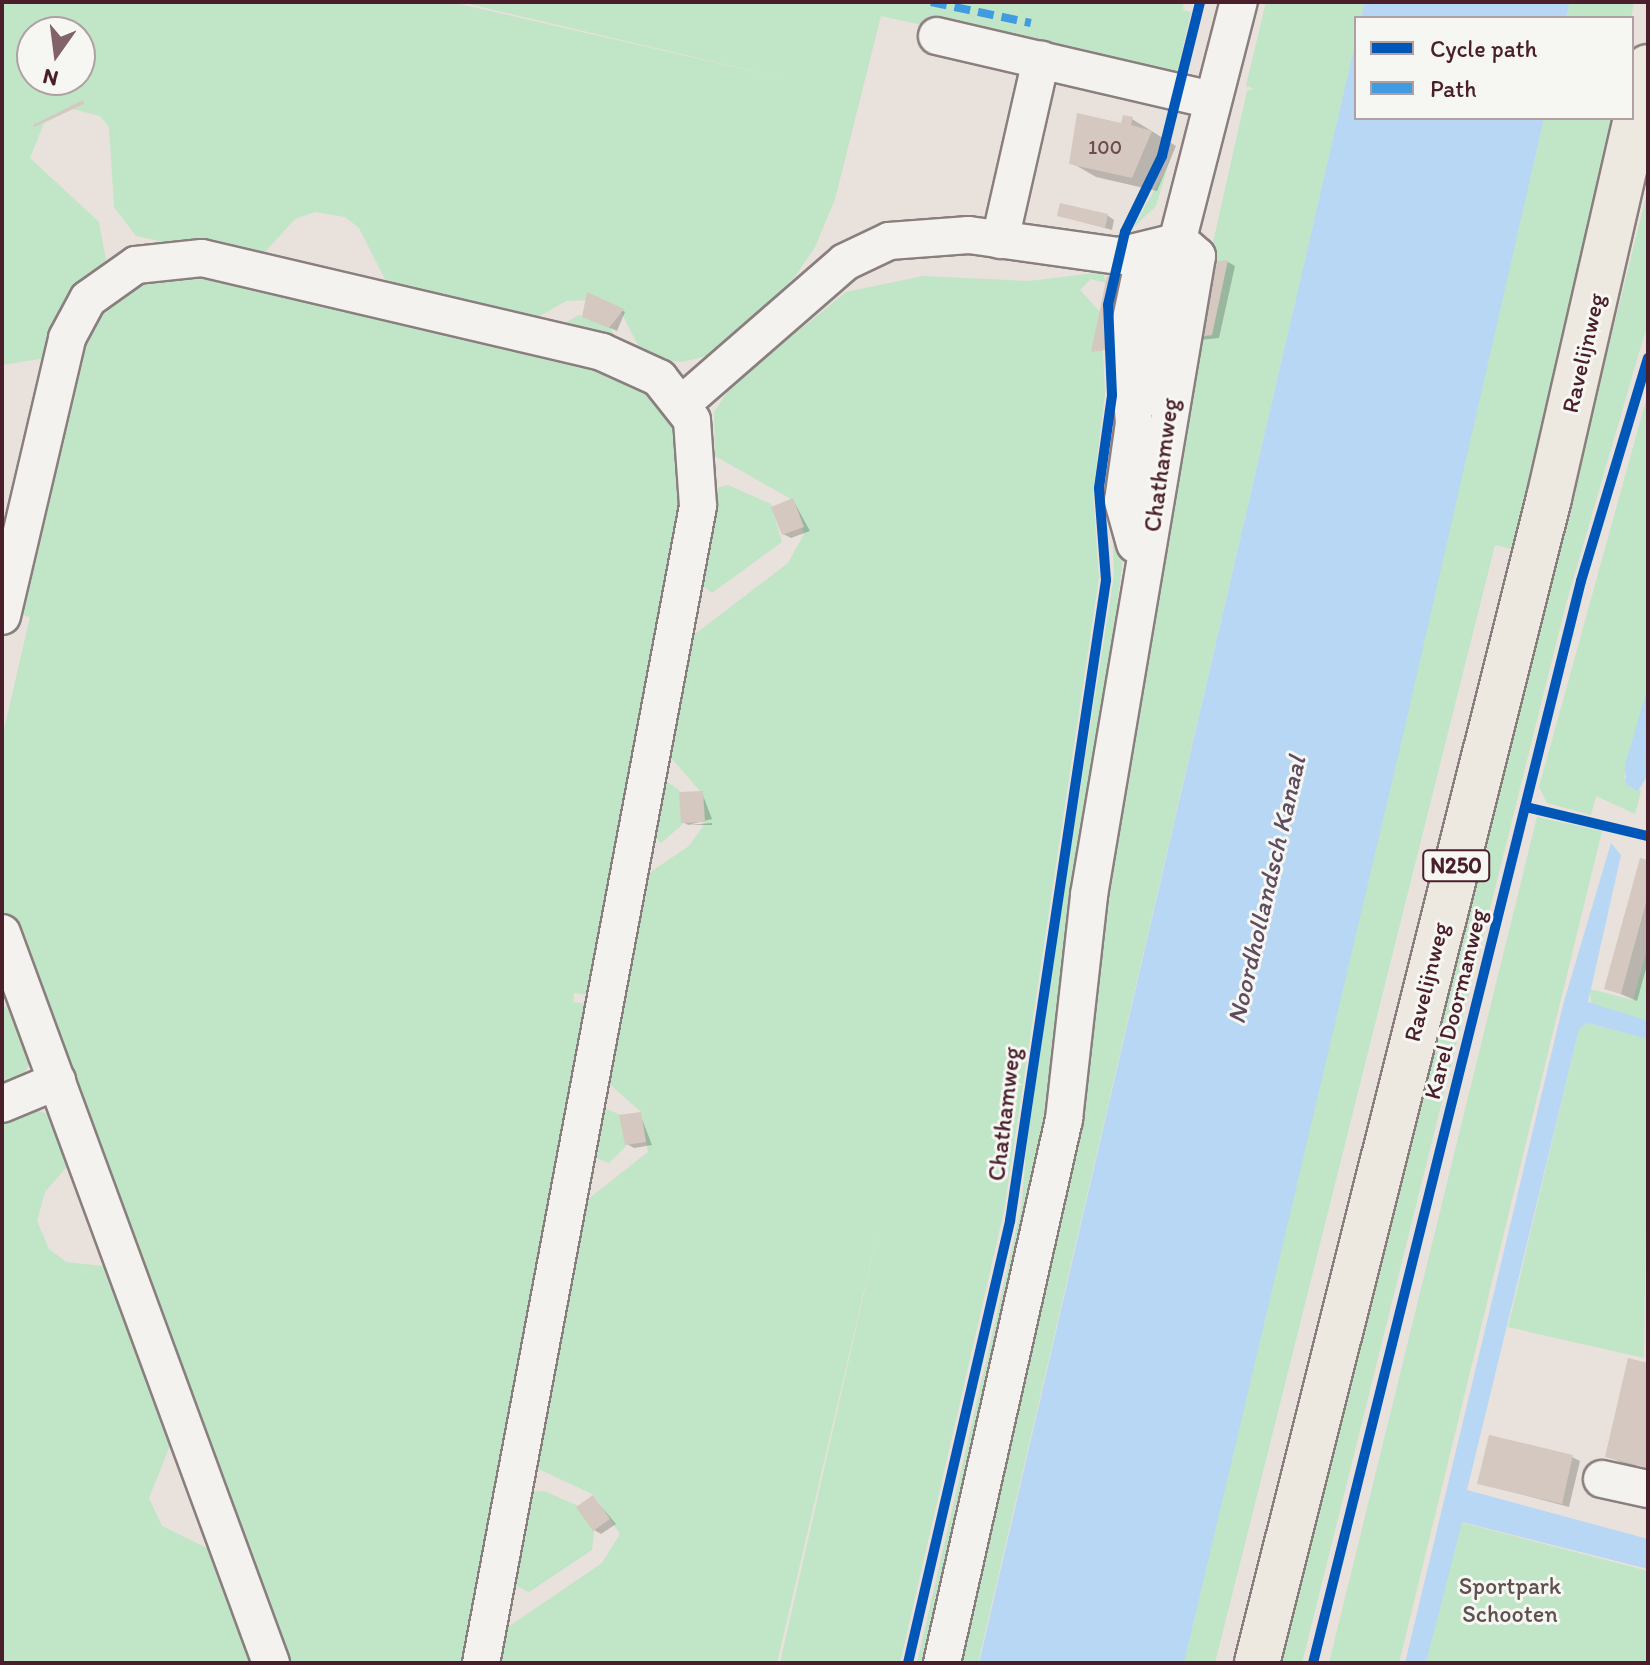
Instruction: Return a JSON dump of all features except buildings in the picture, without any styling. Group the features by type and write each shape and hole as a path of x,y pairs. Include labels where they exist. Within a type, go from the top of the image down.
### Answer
{"main road":[{"name":"Ravelijnweg","path":"1257,1663 1549,498 1648,67"}],"street":[{"name":"Chathamweg","path":"942,1663 1058,1151 1119,696 1117,663 1152,427 1151,347 1239,2"},
{"path":"937,36 1213,100"},
{"path":"1000,240 1041,60"},
{"path":"683,403 845,262 878,246 938,234 1145,253 1180,241"},
{"name":"Chathamweg","path":"1119,696 1131,666 1175,360 1197,256 1180,241"},
{"name":"Chathamweg","path":"1135,544 1123,501 1134,423 1127,338 1145,253"},
{"path":"2,616 67,338 88,299 136,265 202,258 587,348 659,378 683,403 700,454 698,506 481,1663"},
{"path":"2,933 271,1663"},
{"path":"2,1104 57,1081"},
{"path":"1602,1479 1648,1489"}],"green space":[{"path":"2,2 451,2 796,81 460,2 1184,2 1183,10 1191,12 1175,81 881,16 835,199 815,247 794,278 729,339 710,355 682,362 644,357 620,310 588,300 566,301 531,321 389,287 359,228 345,217 315,212 295,219 262,255 247,260 136,236 114,207 109,127 100,116 73,109 44,123 30,158 99,222 106,260 46,358 2,365"},
{"path":"1266,2 1365,2 1362,16 1354,16 1354,49 978,1663 958,1663 1071,1164 1098,938 1205,278 1247,91 1254,89 1246,86"},
{"path":"1570,2 1634,2 1631,16 1566,16"},
{"path":"1544,120 1611,120 1567,321 1512,549 1495,545 1215,1663 1184,1663"},
{"path":"1172,152 1156,206 1133,228 1164,173"},
{"path":"1648,189 1648,322 1566,604 1302,1663 1280,1663"},
{"path":"183,268 625,372 668,408 688,457 598,996 574,993 573,1002 597,1006 472,1663 280,1663 2,911 2,738 30,617 11,612 75,344 121,289"},
{"path":"1103,272 1106,283 1091,279 1080,290 1101,313 1105,393 1093,493 1099,578 1004,1211 900,1663 780,1663 881,1218 777,1663 489,1663 505,1629 602,1563 620,1534 594,1495 532,1466 583,1203 648,1152 641,1112 604,1079 643,877 689,846 703,826 700,791 666,752 690,638 788,563 804,534 791,499 715,456 714,412 731,386 846,292 923,276 1029,281"},
{"path":"579,315 610,327 617,340 562,325"},
{"path":"1648,393 1648,686 1624,777 1641,791 1635,814 1596,796 1591,815 1547,803 1539,787"},
{"path":"1110,457 1119,459 1124,552 1050,1108 927,1663 917,1663 1021,1209 1031,1101 1114,576"},
{"path":"728,485 771,504 782,542 712,593 698,582 712,489"},
{"path":"663,779 679,790 683,824 661,843 650,833"},
{"path":"1537,817 1602,831 1399,1663 1329,1663"},
{"path":"1648,946 1648,1021 1591,1006 1590,989 1633,1000"},
{"path":"2,1005 15,1010 33,1057 19,1084 2,1094"},
{"path":"1588,1023 1648,1039 1644,1358 1508,1327 1579,1029"},
{"path":"601,1107 621,1115 626,1146 609,1163 591,1156"},
{"path":"31,1108 50,1115 70,1163 45,1192 37,1221 49,1249 66,1262 111,1267 173,1438 149,1498 162,1526 215,1552 253,1663 2,1663 2,1112"},
{"path":"544,1491 576,1505 594,1531 592,1550 529,1592 512,1584 530,1492"},
{"name":"Sportpark Schooten","path":"1460,1522 1648,1571 1648,1663 1426,1663"}],"water":[{"path":"1365,2 1570,2 1566,16 1362,16"},
{"name":"Noordhollandsch Kanaal","path":"1354,49 1354,120 1544,120 1403,735 1184,1663 979,1663"},
{"path":"1648,686 1648,775 1638,791 1626,784 1625,765"},
{"path":"1611,843 1621,855 1588,1002 1648,1021 1648,1039 1588,1023 1579,1029 1467,1490 1648,1539 1648,1569 1462,1522 1426,1663 1405,1663 1563,1005"}],"marked path":[{"path":"931,2 1031,23"}],"cycle path":[{"path":"908,1663 1010,1221 1106,580 1099,488 1112,395 1108,305 1125,232 1162,156 1200,2"},
{"name":"Karel Doormanweg","path":"1313,1663 1581,581 1648,358"},
{"path":"1526,807 1648,836"}]}
